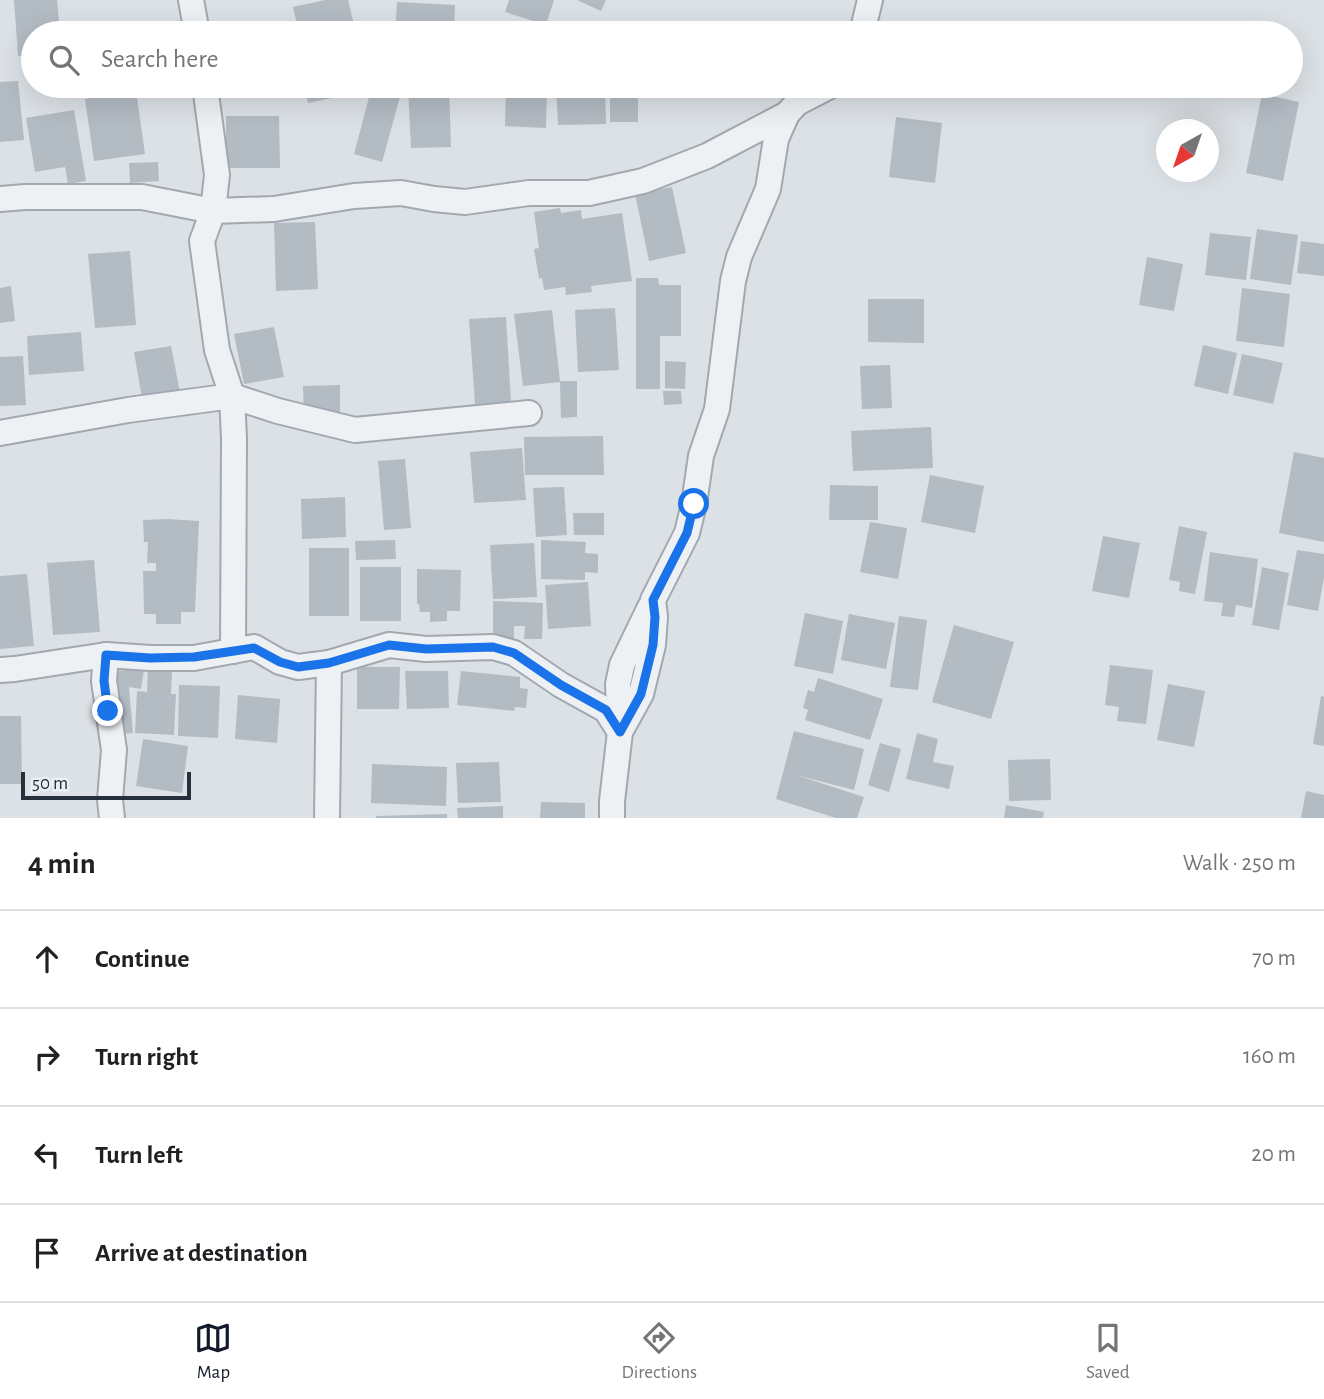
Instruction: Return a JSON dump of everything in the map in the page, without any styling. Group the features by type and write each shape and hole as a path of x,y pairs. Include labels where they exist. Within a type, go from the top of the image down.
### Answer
{"street":[{"path":"191,0 195,21"},
{"path":"865,21 870,0"},
{"path":"207,98 217,175 213,211 202,242 217,350 232,396 233,651"},
{"path":"612,818 620,732 618,684 622,665 687,533 701,456 717,409 733,281 739,257 768,189 776,139 787,114 797,103 807,98"},
{"path":"0,199 142,197 213,211 274,209 354,196 401,193 434,200 465,202 529,193 589,193 643,181 707,156 787,114"},
{"path":"0,433 128,410 232,396 278,411 355,430 529,413"},
{"path":"0,670 106,655 194,657 254,648 280,662 298,667 329,663 389,645 426,649 493,647 514,653 561,685 606,710 620,732"},
{"path":"106,655 104,681 114,750 110,800 112,818"},
{"path":"327,818 329,663"}],"building":[{"path":"14,0 57,0 59,21 21,21 21,56 18,56"},
{"path":"325,0 348,0 353,21 296,21 293,7"},
{"path":"509,0 554,0 547,21 533,21 505,12"},
{"path":"577,0 606,0 601,11"},
{"path":"397,2 455,5 454,21 396,21"},
{"path":"18,81 24,140 0,142 0,82"},
{"path":"137,98 145,154 94,161 85,99"},
{"path":"307,98 332,98 308,103"},
{"path":"369,98 400,98 382,162 354,154"},
{"path":"409,98 449,98 451,147 411,148"},
{"path":"506,98 547,98 546,128 505,126"},
{"path":"557,98 605,98 606,124 558,125"},
{"path":"610,98 638,98 638,122 610,122"},
{"path":"1261,98 1299,102 1283,181 1246,173"},
{"path":"74,110 86,181 68,184 65,167 35,172 26,118"},
{"path":"226,116 279,116 280,168 226,168"},
{"path":"896,117 942,123 935,183 889,177"},
{"path":"158,162 159,181 130,183 129,163"},
{"path":"672,187 686,253 649,261 635,194"},
{"path":"560,208 561,213 581,210 582,219 622,213 632,281 591,286 592,292 566,295 565,287 544,290 542,278 539,279 534,249 539,248 534,212"},
{"path":"315,222 318,289 276,291 274,223"},
{"path":"1257,229 1298,235 1291,285 1250,279"},
{"path":"1210,233 1251,237 1246,280 1205,275"},
{"path":"1301,241 1324,244 1324,276 1297,273"},
{"path":"130,251 136,325 95,328 88,254"},
{"path":"1147,257 1183,264 1174,311 1139,305"},
{"path":"636,278 658,278 659,285 681,285 681,336 660,336 660,389 636,389"},
{"path":"11,286 15,321 0,323 0,288"},
{"path":"1242,288 1290,294 1284,347 1236,341"},
{"path":"868,299 924,299 924,343 868,342"},
{"path":"615,308 619,370 578,372 575,310"},
{"path":"552,310 560,381 577,381 577,417 561,418 560,382 523,386 514,314"},
{"path":"506,317 511,402 475,404 469,319"},
{"path":"274,327 284,377 244,384 234,334"},
{"path":"81,332 84,371 29,375 27,336"},
{"path":"1203,345 1237,353 1228,394 1194,386"},
{"path":"171,346 181,397 143,404 134,352"},
{"path":"1242,354 1283,363 1273,404 1233,395"},
{"path":"23,356 26,405 0,406 0,357"},
{"path":"665,361 686,362 685,389 665,388"},
{"path":"890,365 892,408 862,409 860,366"},
{"path":"340,385 340,413 304,414 303,386"},
{"path":"663,391 681,391 682,404 664,405"},
{"path":"931,427 933,468 853,471 851,431"},
{"path":"603,436 604,475 525,475 524,437"},
{"path":"522,448 526,500 474,503 470,452"},
{"path":"1294,452 1324,458 1324,542 1279,533"},
{"path":"405,459 411,528 384,530 378,461"},
{"path":"930,475 984,486 975,533 921,522"},
{"path":"830,485 878,486 878,520 829,520"},
{"path":"564,487 567,535 536,537 533,488"},
{"path":"345,497 346,537 302,539 301,499"},
{"path":"573,513 604,513 604,535 574,535"},
{"path":"143,520 199,521 195,612 181,612 181,624 156,624 156,614 144,614 143,571 156,571 156,563 147,563 148,542 144,542"},
{"path":"870,522 907,528 898,579 860,572"},
{"path":"1179,526 1207,532 1195,594 1179,591 1180,582 1169,580"},
{"path":"1103,536 1140,543 1129,598 1092,591"},
{"path":"395,540 396,559 356,560 355,541"},
{"path":"541,540 586,542 585,553 598,554 598,573 585,572 585,580 541,579"},
{"path":"534,543 537,597 493,599 490,545"},
{"path":"309,548 349,548 349,616 309,616"},
{"path":"1297,550 1324,554 1324,577 1318,611 1287,605"},
{"path":"1210,552 1258,559 1252,608 1236,605 1234,617 1221,616 1223,603 1204,601"},
{"path":"94,560 100,632 53,635 47,563"},
{"path":"360,567 401,567 401,621 360,621"},
{"path":"1262,567 1289,573 1279,630 1252,625"},
{"path":"417,569 461,570 460,611 447,611 447,621 430,622 430,612 420,612 417,604"},
{"path":"27,574 34,646 0,649 0,576"},
{"path":"588,582 591,626 548,629 545,585"},
{"path":"493,601 543,603 542,639 524,639 525,626 514,626 514,639 493,639"},
{"path":"805,613 843,621 833,674 794,666"},
{"path":"849,614 895,623 886,669 841,660"},
{"path":"899,616 927,620 918,690 890,687"},
{"path":"954,625 1014,642 991,719 932,702"},
{"path":"1110,665 1153,670 1146,724 1117,721 1119,707 1105,705"},
{"path":"357,667 400,667 399,709 357,709"},
{"path":"126,668 144,670 141,689 129,687 133,733 123,734 117,671"},
{"path":"148,668 172,669 171,694 176,694 174,735 135,733 137,691 147,692"},
{"path":"405,671 448,671 449,708 407,709"},
{"path":"461,671 520,677 520,688 528,689 526,708 515,707 514,711 457,705"},
{"path":"818,678 883,699 870,740 805,720 808,710 803,708 808,690 814,692"},
{"path":"1168,684 1205,691 1194,747 1157,740"},
{"path":"179,685 220,686 218,738 178,736"},
{"path":"238,695 280,699 277,743 235,739"},
{"path":"1321,696 1324,697 1324,746 1313,744"},
{"path":"0,716 21,716 22,784 0,784"},
{"path":"794,731 864,749 854,790 796,775 864,797 857,818 836,818 776,799"},
{"path":"917,733 938,739 933,762 954,766 949,789 906,779"},
{"path":"143,739 188,746 182,793 136,786"},
{"path":"880,743 901,749 889,792 868,785"},
{"path":"1050,759 1051,800 1009,801 1008,760"},
{"path":"499,762 501,802 458,803 456,763"},
{"path":"372,764 447,767 446,806 371,803"},
{"path":"1306,791 1324,795 1324,818 1301,818"},
{"path":"541,802 585,803 585,818 540,818"},
{"path":"1006,805 1044,812 1043,818 1004,818"},
{"path":"503,806 503,818 458,818 457,808"},
{"path":"447,814 447,818 376,818 376,816"}],"route":[{"path":"108,711 104,681 106,655 194,657 254,648 280,662 298,667 329,663 389,645 426,649 493,647 514,653 561,685 606,710 620,732 641,694 653,645 653,600 687,533 694,504"}]}
